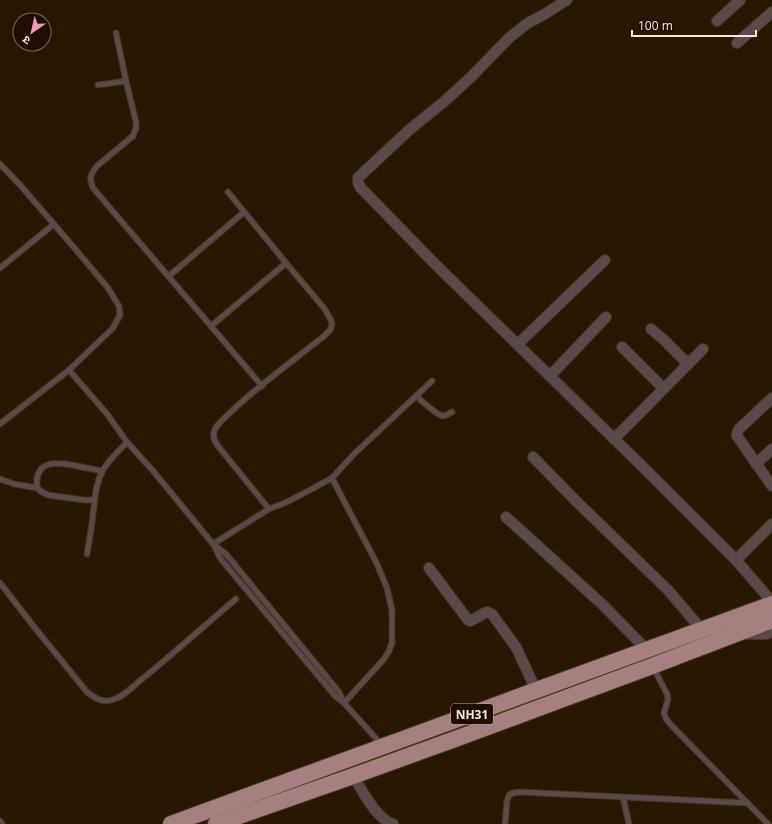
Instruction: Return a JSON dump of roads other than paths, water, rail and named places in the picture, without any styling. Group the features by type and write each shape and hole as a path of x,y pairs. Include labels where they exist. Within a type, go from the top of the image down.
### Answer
{"highway":[{"name":"NH31","path":"216,824 353,776 652,666 731,627 770,598"},
{"name":"NH31","path":"171,824 702,630 772,620"}],"street":[{"path":"717,21 740,0"},
{"path":"562,1 528,23 510,37 471,77 385,152 358,178 358,182 360,187 436,264 736,560 770,598"},
{"path":"737,43 772,12"},
{"path":"518,344 605,260"},
{"path":"550,376 606,316"},
{"path":"650,329 664,340 688,364"},
{"path":"622,347 663,388"},
{"path":"614,439 703,349"},
{"path":"772,398 739,429 737,433 737,436 772,486"},
{"path":"756,464 772,449"},
{"path":"532,457 668,590 702,630"},
{"path":"506,517 603,605 647,650"},
{"path":"736,560 772,524"},
{"path":"429,568 468,620 473,620 487,612 492,614 516,647 536,690"},
{"path":"731,627 766,634 772,632"},
{"path":"353,776 380,817 393,824"}],"lane":[{"path":"116,33 136,122 135,132 133,136 92,171 90,178 91,183 262,386"},
{"path":"98,85 126,81"},
{"path":"0,164 54,224 108,288 119,306 120,315 113,328 69,370 0,424"},
{"path":"228,192 324,308 331,320 332,325 330,330 324,336 262,386 224,419 216,429 214,435 218,446 269,509"},
{"path":"169,276 244,212"},
{"path":"0,268 54,224"},
{"path":"211,326 286,263"},
{"path":"69,370 107,414 127,442 154,472 214,545 226,554 339,692 344,702 384,747"},
{"path":"214,545 269,509 287,502 332,478 354,454 432,381"},
{"path":"416,396 438,414 443,416 452,412"},
{"path":"87,554 98,480 107,464 127,442"},
{"path":"37,488 36,481 38,473 43,466 49,464 62,463 102,471"},
{"path":"332,478 377,564 387,588 392,610 392,643 389,651 384,659 344,702"},
{"path":"0,479 22,486 37,488 48,495 94,500"},
{"path":"0,583 87,692 101,700 110,701 118,698 144,678 236,599"},
{"path":"652,666 667,694 668,699 664,713 666,719 768,824"},
{"path":"506,824 507,801 509,795 520,792 748,803"},
{"path":"622,797 630,824"}]}
